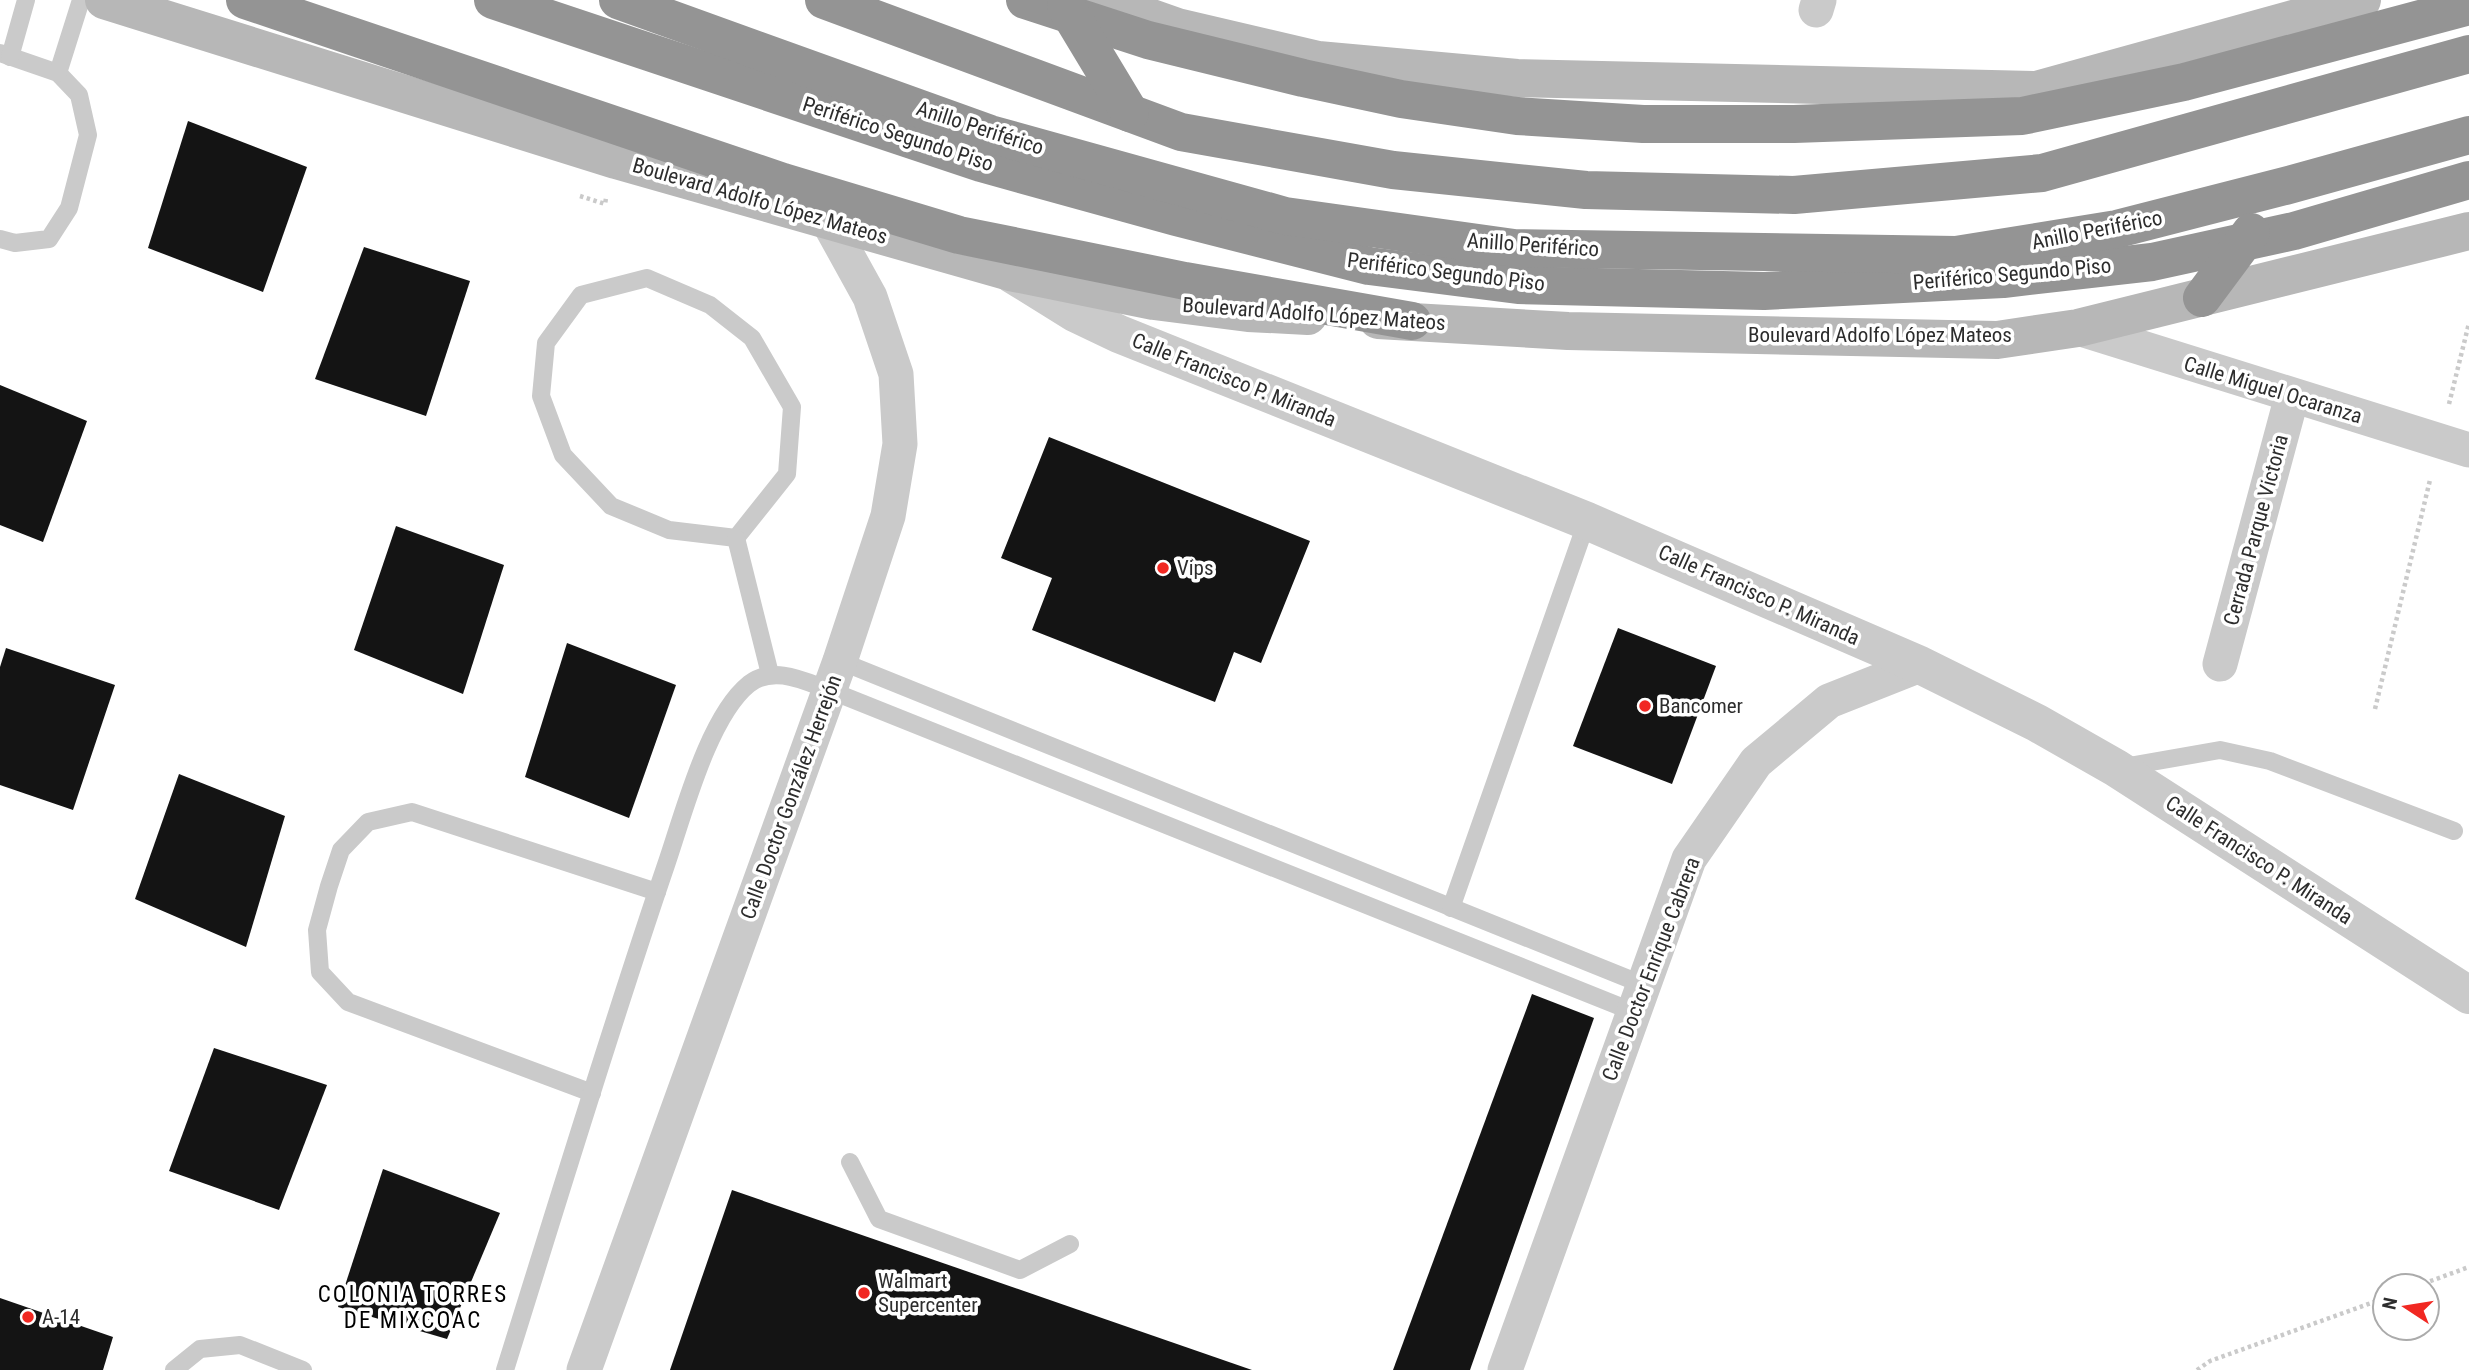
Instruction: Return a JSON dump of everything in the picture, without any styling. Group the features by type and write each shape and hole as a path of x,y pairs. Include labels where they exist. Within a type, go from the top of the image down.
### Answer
{"highway":[{"path":"246,0 783,182 959,235 1185,281 1412,321"},
{"name":"Periférico Segundo Piso","path":"493,0 981,163 1176,217 1369,266 1518,285 1764,291 2003,279 2152,262 2294,231 2469,180"},
{"name":"Anillo Periférico","path":"618,0 990,134 1284,216 1514,248 1956,256 2116,229 2469,135"},
{"path":"824,0 1181,132 1393,170 1586,190 1794,195 2042,173 2469,54"},
{"path":"1025,0 1147,40 1401,99 1517,117 1670,124 1794,124 2022,116 2184,82 2469,6"},
{"path":"1062,0 1130,113"},
{"path":"2202,298 2285,186"}],"main road":[{"name":"Boulevard Adolfo López Mateos","path":"104,0 617,160 1010,272 1154,301 1248,313 1568,331 1997,340 2078,328 2469,232"},
{"path":"1101,0 1177,27 1318,60 1517,78 2036,90 2362,0"}],"street":[{"name":"Calle Doctor González Herrejón","path":"584,1370 834,676 888,516 900,444 896,374 870,298 828,221"},
{"name":"Calle Francisco P. Miranda","path":"1010,272 1075,313 1119,334 1587,521 1920,665 2037,723 2116,768 2469,995"},
{"name":"Calle Miguel Ocaranza","path":"2078,328 2454,446"},
{"name":"Cerrada Parque Victoria","path":"2220,664 2292,396"},
{"name":"Calle Doctor Enrique Cabrera","path":"1505,1370 1689,859 1756,762 1829,701 1920,665"}],"lane":[{"path":"0,239 15,243 49,239 69,208 88,135 79,95 58,73 5,55 26,0"},
{"path":"58,73 81,0"},
{"path":"647,278 710,305 752,338 792,407 787,474 736,538 669,530 611,506 563,455 541,396 546,343 581,295 647,278"},
{"path":"1451,908 1587,521"},
{"path":"736,538 770,674"},
{"path":"505,1370 657,892 701,765 724,714 750,684 770,674 834,676 1451,908 1639,998"},
{"path":"834,676 1639,998"},
{"path":"2116,768 2220,750 2270,761 2454,831"},
{"path":"592,1093 348,1002 320,972 317,930 329,886 341,850 369,822 412,812 657,892"},
{"path":"850,1161 879,1219 1020,1270 1070,1244"},
{"path":"173,1370 200,1349 240,1345 303,1370"}],"path":[{"path":"2375,709 2454,446 2469,323"},
{"path":"2441,1277 2469,1267"},
{"path":"2197,1370 2210,1361 2371,1302"}],"building":[{"path":"188,121 307,167 263,292 148,248"},
{"path":"364,247 470,281 426,416 315,379"},
{"path":"0,385 87,421 43,542 0,525"},
{"name":"Vips","path":"1049,437 1310,541 1261,663 1234,652 1215,702 1032,630 1052,578 1001,558"},
{"path":"396,526 504,565 463,694 354,650"},
{"name":"Bancomer","path":"1618,628 1716,666 1672,784 1573,746"},
{"path":"567,643 676,685 629,818 525,777"},
{"path":"6,648 115,685 73,810 0,785 0,667"},
{"path":"179,774 285,816 246,947 135,899"},
{"path":"1532,994 1594,1018 1470,1370 1393,1370"},
{"path":"214,1048 327,1085 279,1210 169,1171"},
{"path":"383,1169 500,1213 447,1339 338,1307"},
{"name":"Walmart Supercenter","path":"732,1190 1252,1370 670,1370"},
{"name":"A-14","path":"0,1298 113,1337 103,1370 0,1370"}],"place":[{"name":"Vips","path":"1163,568"},
{"name":"Bancomer","path":"1645,706"},
{"name":"Walmart Supercenter","path":"864,1293"},
{"name":"A-14","path":"28,1317"}],"district":[{"name":"COLONIA TORRES DE MIXCOAC","path":"413,1307"}]}
